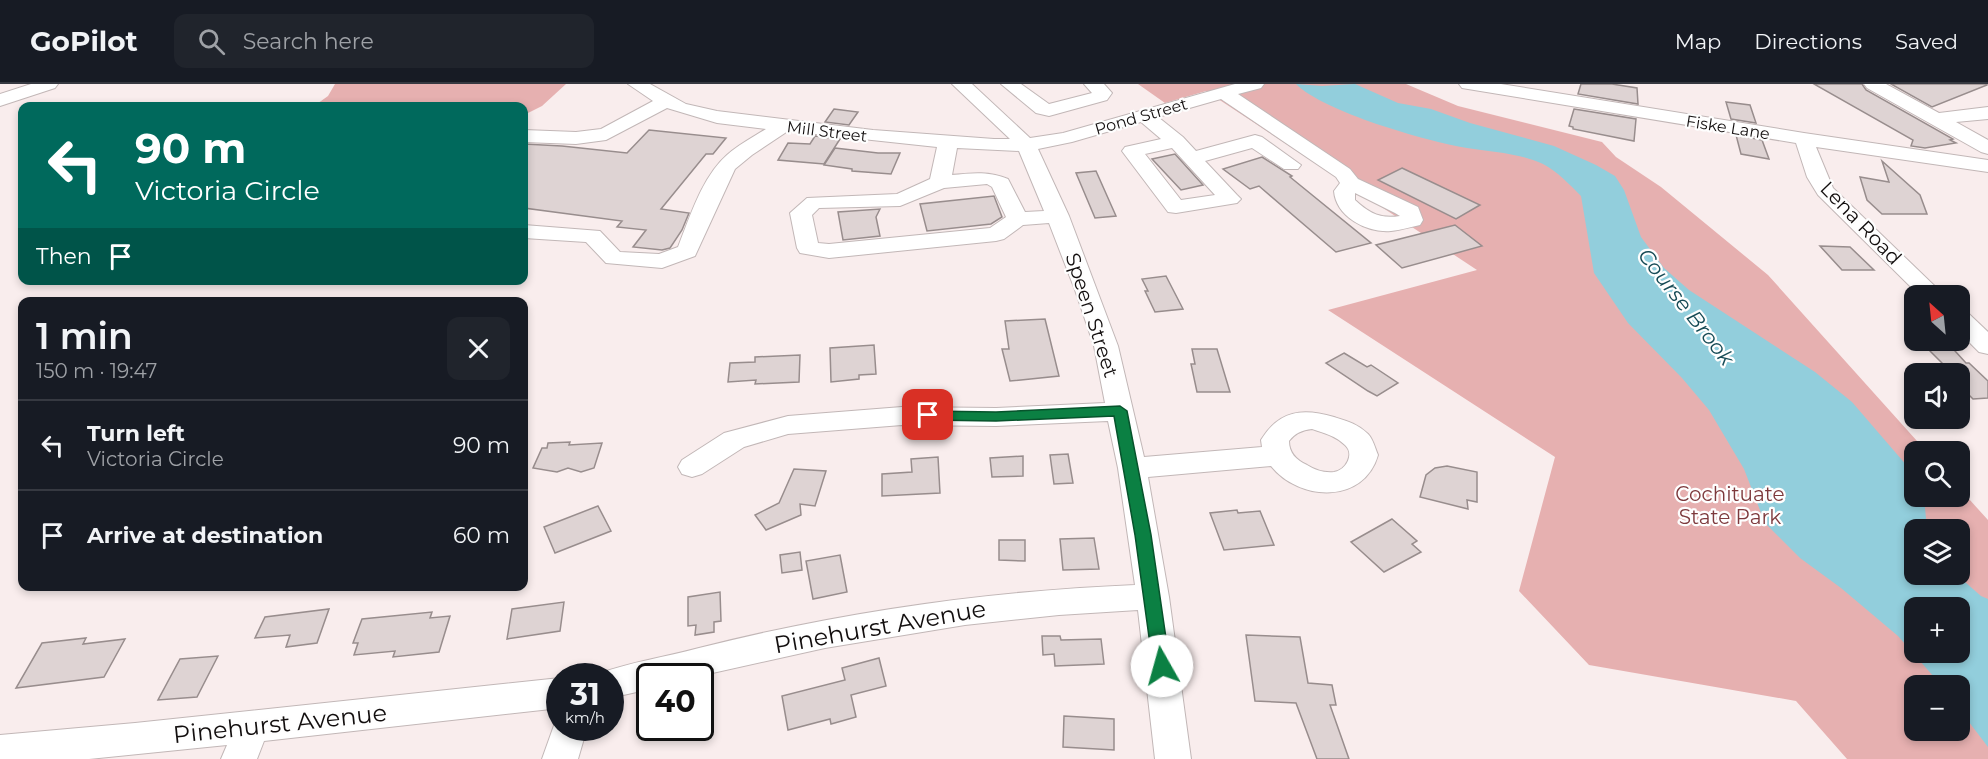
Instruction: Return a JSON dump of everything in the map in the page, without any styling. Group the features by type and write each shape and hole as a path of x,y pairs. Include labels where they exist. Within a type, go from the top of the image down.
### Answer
{"street":[{"path":"0,100 49,84"},
{"name":"Mill Street","path":"637,84 665,102 696,113 783,126 948,143 1026,144"},
{"name":"Speen Street","path":"964,84 1026,144 1058,216 1100,326 1114,376 1132,468 1153,597 1173,759"},
{"path":"1010,84 1043,109 1050,110 1101,96 1103,93 1093,84"},
{"name":"Pond Street","path":"1026,144 1065,138 1255,84"},
{"name":"Fiske Lane","path":"1468,84 1804,139 1988,166"},
{"path":"1873,84 1988,148"},
{"path":"1224,93 1343,173 1351,183"},
{"path":"528,136 576,138 606,134 665,102"},
{"path":"1937,119 1988,113"},
{"path":"1143,115 1176,141 1230,199 1176,207 1132,151 1176,141"},
{"path":"528,232 592,236 614,258 662,261 687,251 711,195 731,161 783,126"},
{"name":"Lena Road","path":"1804,139 1824,191 1922,285"},
{"path":"1192,158 1255,141 1291,165"},
{"path":"940,182 948,143"},
{"path":"1018,219 1001,183 989,178 940,182 900,200 814,202 801,213 808,248 829,251 996,234 1018,219 1058,216"},
{"path":"1970,328 1987,343"},
{"path":"692,467 734,440 788,425 902,416 996,417 1120,411"},
{"path":"1132,468 1278,456"},
{"name":"Pinehurst Avenue","path":"624,681 777,644 930,616 1047,603 1153,597"},
{"name":"Pinehurst Avenue","path":"0,751 252,727 546,695"},
{"path":"239,759 252,727"},
{"path":"560,759 566,741"}],"green space":[{"path":"335,84 566,84 542,106 528,113 528,102 320,102 328,96"},
{"name":"Cochituate State Park","path":"1138,84 1406,84 1458,106 1602,142 1616,157 1661,187 1768,275 1917,441 1904,441 1904,507 1970,507 1970,500 1988,520 1988,759 1847,759 1796,701 1589,665 1519,591 1555,457 1328,310 1477,270 1206,91 1165,103"}],"water":[{"name":"Course Brook","path":"1296,84 1322,86 1355,84 1398,103 1431,109 1470,123 1554,146 1596,165 1615,176 1624,190 1641,237 1664,268 1689,290 1815,372 1852,402 1904,462 1904,507 1925,507 1926,519 1904,519 1904,585 1968,585 1988,599 1988,747 1970,723 1970,675 1932,675 1922,663 1970,663 1970,597 1904,597 1904,643 1841,588 1800,558 1765,523 1744,469 1709,410 1682,378 1628,323 1594,273 1581,196 1568,183 1548,167 1534,160 1467,148 1402,132 1329,105"}],"building":[{"path":"1581,84 1612,84 1637,88 1638,104 1578,94"},
{"path":"1814,84 1862,84 1866,90 1953,139 1950,140 1956,143 1925,148 1911,146 1913,140"},
{"path":"1891,84 1987,84 1987,85 1932,107"},
{"path":"1726,102 1750,105 1756,123 1731,119"},
{"path":"834,109 858,112 849,125 825,122"},
{"path":"1574,109 1636,119 1634,141 1573,129 1569,126"},
{"path":"649,130 726,138 713,154 706,154 661,209 689,213 682,230 670,248 662,250 633,247 646,230 617,227 622,221 528,209 528,144 627,153"},
{"path":"1736,135 1762,140 1769,159 1741,154"},
{"path":"815,136 840,139 824,164 778,160 788,143 810,144"},
{"path":"835,148 900,153 891,174 852,171 852,169 824,165"},
{"path":"1175,154 1203,185 1181,190 1152,159"},
{"path":"1262,157 1292,176 1290,177 1371,243 1336,252 1259,186 1250,189 1223,169"},
{"path":"1882,161 1920,195 1927,214 1882,214 1867,200 1860,177 1889,182"},
{"path":"1402,168 1480,205 1456,219 1378,180"},
{"path":"1096,171 1116,216 1095,218 1076,173"},
{"path":"994,196 1002,217 991,224 927,231 920,204"},
{"path":"880,209 876,217 880,236 843,240 838,212"},
{"path":"1455,225 1482,246 1402,268 1376,245"},
{"path":"1820,246 1850,247 1874,270 1842,270"},
{"path":"1166,276 1183,309 1155,312 1142,279"},
{"path":"1045,319 1059,376 1010,381 1002,349 1009,349 1005,321"},
{"path":"874,345 876,374 859,375 859,379 831,382 830,348"},
{"path":"1192,349 1217,349 1230,392 1197,392 1191,364 1195,364"},
{"path":"1930,351 1955,351 1966,363 1942,363"},
{"path":"1344,353 1367,367 1371,365 1398,383 1377,396 1368,391 1326,363"},
{"path":"800,355 799,382 755,384 756,380 728,382 730,363 755,362 755,357"},
{"path":"1970,364 1988,381 1988,398 1973,399 1970,396"},
{"path":"570,442 569,445 602,443 594,468 581,472 568,468 557,472 533,468 542,448 547,448 548,443"},
{"path":"1068,454 1073,483 1054,484 1050,455"},
{"path":"1023,456 1023,476 992,477 990,458"},
{"path":"938,457 940,493 882,496 882,474 912,472 911,459"},
{"path":"1447,466 1477,472 1477,502 1467,500 1468,509 1420,497 1426,475 1435,468"},
{"path":"794,469 826,471 815,506 800,504 801,515 766,530 755,515 779,503"},
{"path":"598,506 611,531 555,553 544,527"},
{"path":"1237,510 1238,513 1260,511 1274,545 1224,550 1210,513"},
{"path":"1392,519 1417,541 1412,544 1421,552 1384,572 1351,542"},
{"path":"1094,538 1099,569 1063,570 1060,539"},
{"path":"999,540 1025,540 1025,561 999,560"},
{"path":"800,552 802,570 782,573 780,555"},
{"path":"840,555 847,592 813,599 806,561"},
{"path":"720,592 721,621 714,622 714,632 695,635 696,625 688,626 688,597"},
{"path":"564,602 560,631 507,639 512,609"},
{"path":"329,609 317,643 286,647 290,635 255,638 265,617"},
{"path":"432,612 430,618 450,616 439,652 393,657 395,651 354,655 358,643 353,643 362,619"},
{"path":"1246,635 1300,637 1308,683 1332,685 1336,705 1330,705 1349,759 1317,759 1296,703 1255,701"},
{"path":"1042,636 1060,636 1061,640 1101,639 1104,664 1055,666 1054,654 1043,655"},
{"path":"86,638 83,644 125,639 104,677 16,688 42,643"},
{"path":"218,656 197,697 158,700 180,659"},
{"path":"879,658 886,686 851,695 856,717 831,724 830,719 788,730 782,696 845,680 842,668"},
{"path":"1064,716 1114,719 1114,750 1063,747"}],"route":[{"path":"928,415 996,417 1120,411 1132,468 1162,666"}]}
